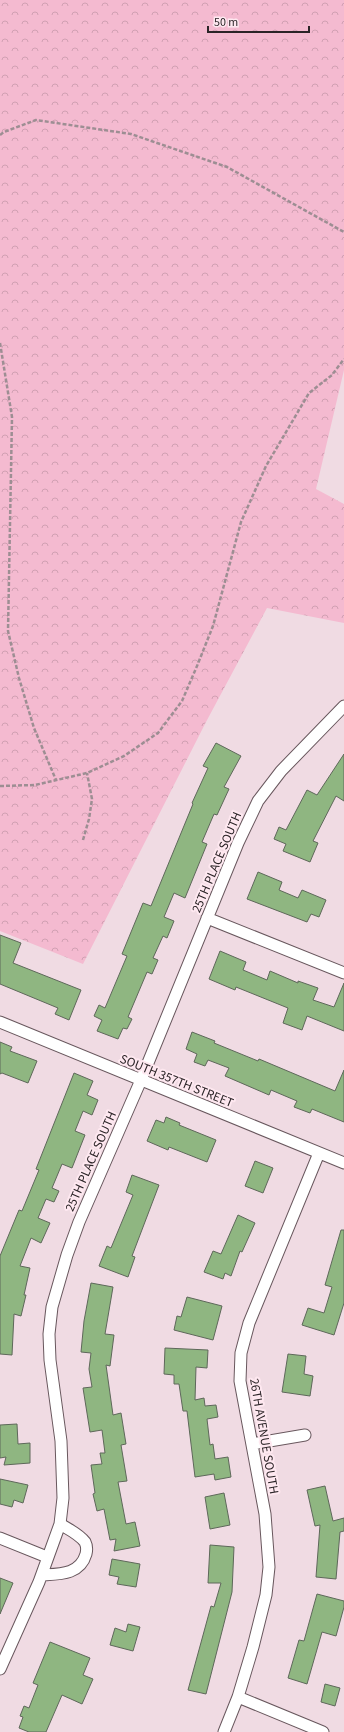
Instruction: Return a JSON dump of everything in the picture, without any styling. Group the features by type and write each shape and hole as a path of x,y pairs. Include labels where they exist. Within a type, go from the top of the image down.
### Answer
{"street":[{"name":"25TH PLACE SOUTH","path":"0,1669 42,1575 47,1557 60,1524 63,1498 61,1441 50,1360 49,1334 52,1307 67,1255 79,1222 141,1080 238,843 258,801 281,771 344,706"},
{"path":"207,918 344,973"},
{"name":"SOUTH 357TH STREET","path":"0,1022 344,1163"},
{"name":"26TH AVENUE SOUTH","path":"224,1732 238,1698 253,1647 266,1595 269,1567 264,1514 240,1381 241,1353 244,1339 254,1311 319,1153"},
{"path":"252,1444 305,1435"},
{"path":"42,1575 63,1574 73,1571 80,1566 85,1558 87,1551 86,1544 76,1534 60,1524"},
{"path":"0,1538 47,1557"},
{"path":"238,1698 323,1732"}],"path":[{"path":"0,135 4,132 36,120 132,134 227,166 344,232"},
{"path":"0,343 12,417 8,631 19,678 34,728 56,780"},
{"path":"0,786 35,785 87,773 124,756 158,733 182,701 213,626 241,522 266,466 309,393 332,375 344,359"},
{"path":"83,840 89,819 92,799 87,773"}],"green space":[{"path":"0,0 344,0 344,370 316,489 344,504 344,623 267,608 206,722 83,964 0,931"}],"building":[{"path":"216,743 241,756 224,787 229,789 217,815 214,814 202,842 207,844 185,898 174,893 164,917 174,921 167,938 163,936 153,958 158,960 152,974 147,972 128,1017 132,1019 127,1029 123,1028 118,1039 97,1031 102,1020 94,1016 99,1005 105,1008 127,956 122,954 143,903 151,906 193,804 192,803 208,768 203,766"},
{"path":"344,754 344,801 336,796 313,841 318,843 310,862 283,851 286,844 274,839 279,827 286,830 307,790 317,795"},
{"path":"258,872 282,882 279,890 298,898 302,890 326,900 319,917 311,914 307,922 247,899"},
{"path":"0,935 21,943 13,963 81,990 69,1020 55,1014 58,1008 0,984"},
{"path":"220,951 246,962 243,970 267,980 270,971 298,983 298,981 318,988 313,1000 334,1007 344,983 344,1031 307,1016 302,1030 283,1023 288,1008 236,987 235,990 209,979"},
{"path":"192,1032 215,1041 214,1043 258,1061 259,1059 335,1091 344,1070 344,1122 312,1109 310,1113 294,1107 297,1101 271,1090 269,1095 225,1076 229,1068 208,1060 205,1066 194,1062 197,1054 186,1049"},
{"path":"0,1042 12,1047 10,1051 37,1061 28,1083 2,1073 0,1074"},
{"path":"74,1073 93,1081 87,1095 98,1100 92,1115 83,1111 75,1131 85,1135 72,1168 62,1164 52,1188 59,1191 54,1202 46,1199 38,1218 50,1223 41,1243 31,1238 20,1266 30,1268 24,1295 26,1295 21,1316 14,1314 12,1355 0,1354 0,1256 19,1210 22,1211 39,1170 36,1169"},
{"path":"166,1117 180,1123 179,1125 216,1140 207,1162 169,1147 168,1150 147,1141 156,1120 164,1123"},
{"path":"255,1161 273,1168 263,1193 245,1186"},
{"path":"132,1175 159,1185 132,1256 135,1257 128,1277 99,1266 107,1246 111,1248 133,1195 126,1192"},
{"path":"238,1215 255,1223 242,1252 240,1251 231,1276 225,1273 223,1279 204,1272 213,1251 221,1254"},
{"path":"341,1230 344,1230 344,1303 334,1335 302,1325 308,1308 324,1313 332,1287 325,1285"},
{"path":"91,1283 113,1287 105,1334 114,1335 110,1366 106,1365 113,1415 121,1413 126,1444 121,1445 127,1481 118,1482 126,1524 135,1522 140,1546 114,1551 116,1539 110,1540 104,1509 97,1511 93,1494 95,1493 91,1465 102,1464 100,1453 105,1453 102,1430 90,1432 83,1388 92,1387 89,1369 91,1353 81,1352 84,1321"},
{"path":"187,1297 222,1306 213,1340 174,1330 177,1316 181,1317"},
{"path":"165,1348 208,1350 207,1368 196,1367 195,1400 204,1398 205,1406 216,1405 218,1417 207,1419 210,1445 213,1444 215,1459 228,1457 231,1477 215,1480 214,1474 195,1477 187,1411 183,1411 179,1384 174,1384 174,1375 164,1374"},
{"path":"288,1354 306,1356 304,1374 313,1376 310,1396 282,1392"},
{"path":"17,1424 18,1444 30,1443 30,1463 4,1465 6,1457 0,1458 0,1425"},
{"path":"0,1479 28,1485 23,1503 14,1500 12,1507 0,1504"},
{"path":"325,1486 333,1521 344,1518 344,1531 340,1532 336,1579 316,1577 320,1525 315,1526 307,1490"},
{"path":"224,1493 230,1525 210,1529 205,1497"},
{"path":"210,1545 234,1547 232,1592 206,1694 188,1690 211,1606 214,1607 221,1583 208,1583"},
{"path":"112,1559 140,1564 136,1587 117,1584 119,1577 109,1575"},
{"path":"0,1578 13,1583 0,1614"},
{"path":"317,1594 344,1601 344,1607 336,1636 322,1632 307,1684 288,1678 299,1640 304,1641"},
{"path":"128,1624 140,1627 133,1651 110,1645 115,1628 126,1632"},
{"path":"50,1642 90,1658 83,1675 93,1679 82,1704 62,1695 46,1732 29,1732 19,1728 23,1717 20,1716 24,1706 29,1708 38,1685 33,1683"},
{"path":"325,1684 340,1688 335,1706 321,1702"}]}
